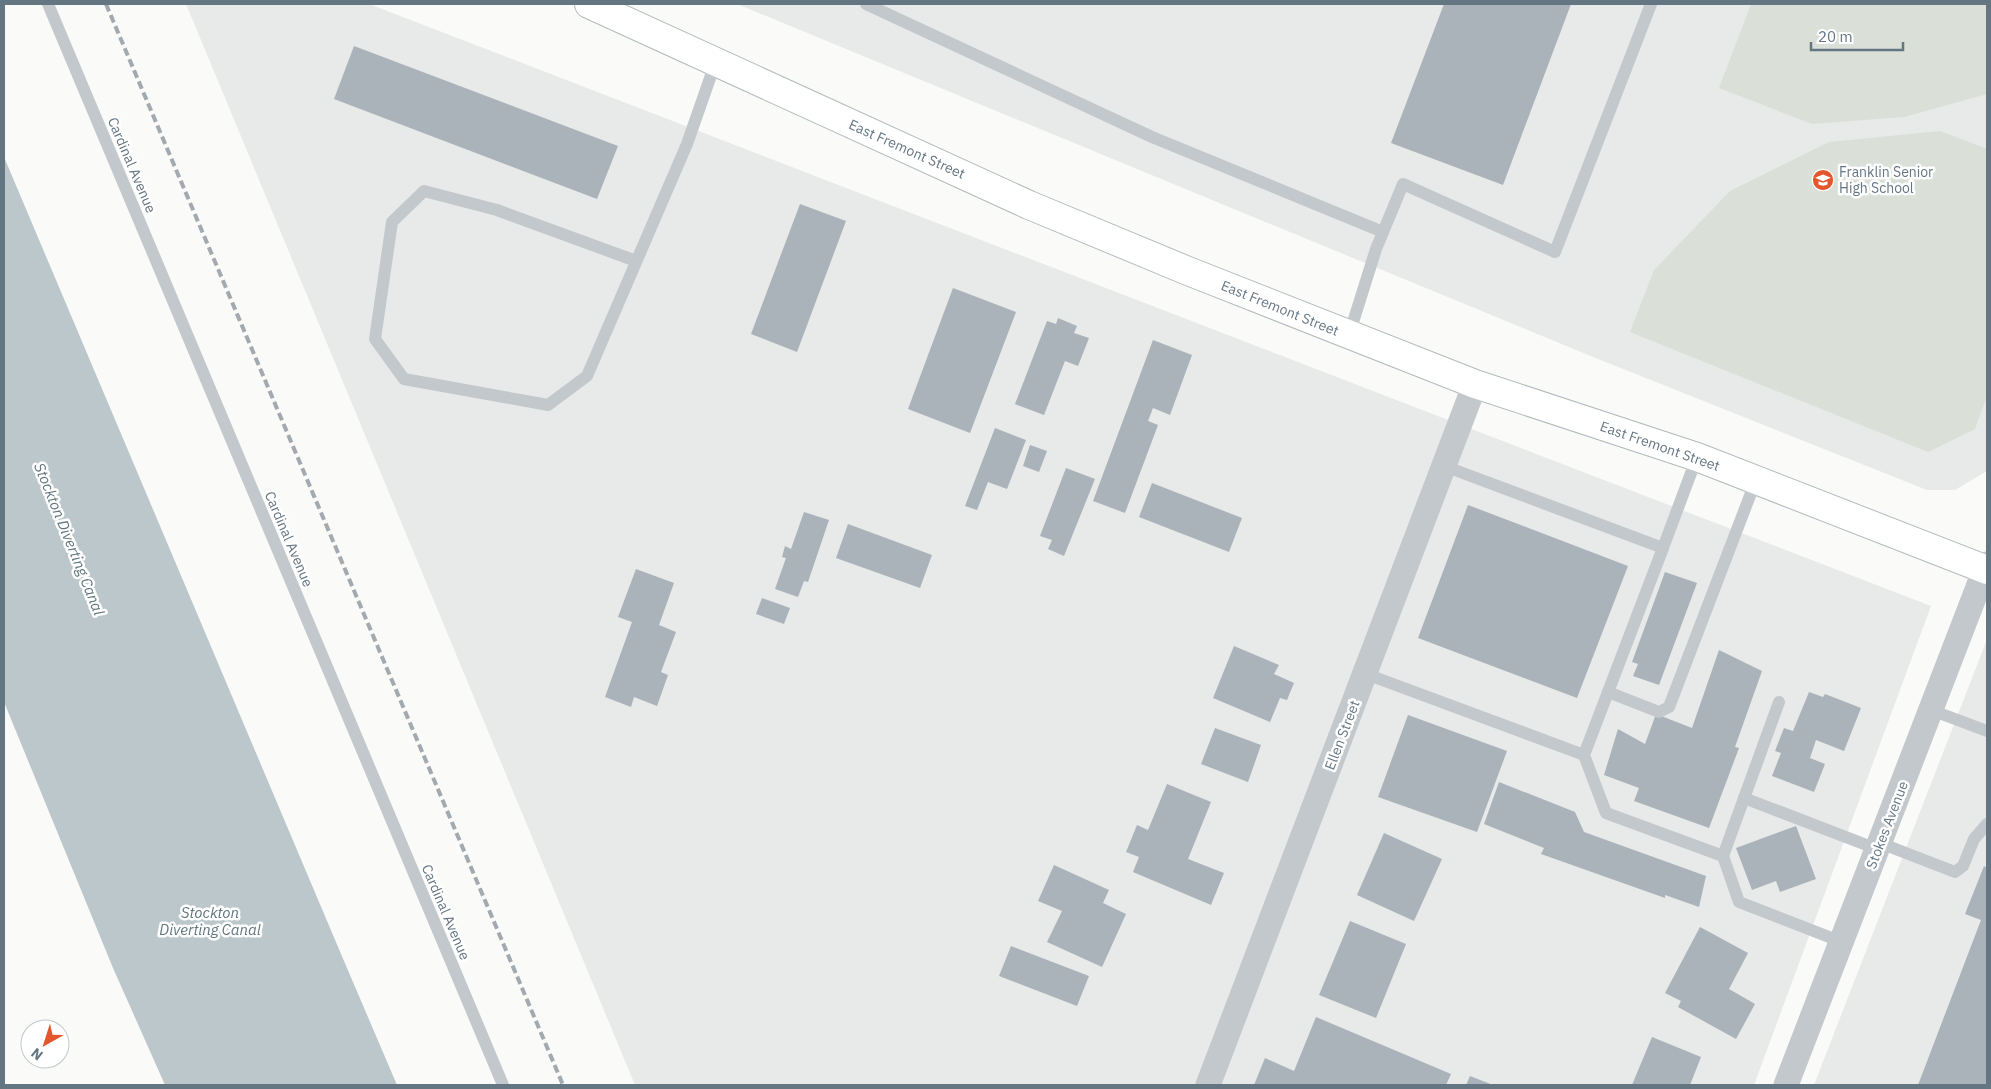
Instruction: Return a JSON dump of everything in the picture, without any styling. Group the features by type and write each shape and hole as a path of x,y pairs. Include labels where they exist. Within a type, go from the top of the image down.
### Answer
{"main road":[{"name":"East Fremont Street","path":"589,4 1029,204 1349,335 1475,384 1697,457 1987,568"}],"street":[{"name":"Ellen Street","path":"1208,1085 1475,384"},
{"name":"Stokes Avenue","path":"1786,1085 1987,568"}],"lane":[{"name":"Cardinal Avenue","path":"48,4 503,1085"},
{"path":"866,4 1152,137 1383,232"},
{"path":"1349,335 1383,232 1403,184 1556,252 1651,4"},
{"path":"636,261 497,210 424,191 392,222 375,340 404,379 548,405 587,376 687,144 716,61"},
{"path":"1697,457 1584,756 1606,814 1723,856"},
{"path":"1444,466 1663,548"},
{"path":"1608,692 1659,712 1669,707 1756,480"},
{"path":"1366,674 1584,756"},
{"path":"1779,702 1723,856 1739,902 1842,942"},
{"path":"1931,710 1987,730"},
{"path":"1744,798 1955,872 1963,866 1974,839 1987,824"}],"shaded area":[{"path":"186,4 369,4 1931,606 1754,1085 635,1085"},
{"path":"737,4 1987,4 1987,471 1955,490 1927,490 1593,357"},
{"path":"1751,4 1987,4 1987,94 1904,117 1812,124 1719,88"},
{"path":"1940,131 1987,149 1987,396 1975,429 1928,452 1630,332 1654,270 1730,191 1829,142"},
{"path":"1986,642 1987,1085 1814,1085"}],"water":[{"name":"Stockton Diverting Canal","path":"4,157 397,1085 165,1085 113,968 4,702"}],"building":[{"path":"1444,4 1571,4 1503,185 1391,143"},
{"path":"354,46 618,146 597,199 334,99"},
{"path":"800,204 846,221 797,352 751,334"},
{"path":"953,288 1016,312 970,433 908,409"},
{"path":"1058,318 1077,326 1074,333 1089,338 1078,366 1065,361 1044,415 1015,404 1047,321 1056,324"},
{"path":"1153,340 1192,355 1170,415 1153,408 1148,421 1158,425 1125,513 1093,501"},
{"path":"995,428 1026,440 1007,489 988,482 977,510 965,506"},
{"path":"1030,445 1047,451 1039,472 1023,466"},
{"path":"1066,468 1095,479 1064,556 1048,549 1052,540 1040,536"},
{"path":"1152,483 1242,518 1229,552 1139,517"},
{"path":"1468,505 1628,566 1577,698 1418,638"},
{"path":"804,512 829,520 808,582 804,581 798,597 775,589 786,558 782,557 785,546 791,549"},
{"path":"848,524 932,555 920,588 836,558"},
{"path":"636,569 674,583 659,625 676,632 661,672 668,675 657,706 634,697 631,707 605,697 632,622 618,617"},
{"path":"1665,572 1697,583 1659,685 1633,676 1638,664 1632,662"},
{"path":"762,598 790,608 784,624 756,614"},
{"path":"1234,646 1279,665 1274,674 1294,683 1287,700 1280,698 1270,722 1213,698"},
{"path":"1719,650 1762,671 1735,747 1739,748 1709,828 1634,801 1639,788 1604,775 1618,729 1645,744 1656,714 1692,728"},
{"path":"1809,692 1823,697 1825,694 1861,708 1844,751 1816,740 1810,758 1825,764 1814,792 1772,776 1781,753 1775,751 1784,728 1793,731"},
{"path":"1408,715 1507,751 1477,832 1378,797"},
{"path":"1215,728 1261,745 1248,782 1201,764"},
{"path":"1499,782 1575,812 1584,832 1706,876 1699,907 1665,895 1665,898 1541,854 1544,848 1484,824"},
{"path":"1167,784 1211,802 1188,859 1224,873 1211,905 1133,872 1139,857 1126,852 1137,825 1148,830"},
{"path":"1796,826 1816,879 1780,892 1776,881 1752,890 1736,848"},
{"path":"1384,833 1442,859 1414,921 1357,895"},
{"path":"1054,865 1109,890 1103,903 1126,914 1102,967 1047,942 1062,911 1038,901"},
{"path":"1984,866 1987,868 1987,1085 1918,1085 1981,920 1965,914"},
{"path":"1350,921 1406,944 1376,1018 1319,995"},
{"path":"1700,927 1748,953 1729,989 1755,1004 1736,1039 1678,1007 1681,1001 1665,993"},
{"path":"1011,946 1089,976 1077,1006 999,976"},
{"path":"1316,1017 1451,1074 1446,1085 1254,1085 1265,1058 1294,1071"},
{"path":"1652,1037 1701,1057 1690,1085 1632,1085"},
{"path":"1470,1076 1493,1085 1466,1085"}],"railway":[{"path":"106,4 563,1085"}],"place":[{"name":"Franklin Senior High School","path":"1823,180"}]}
